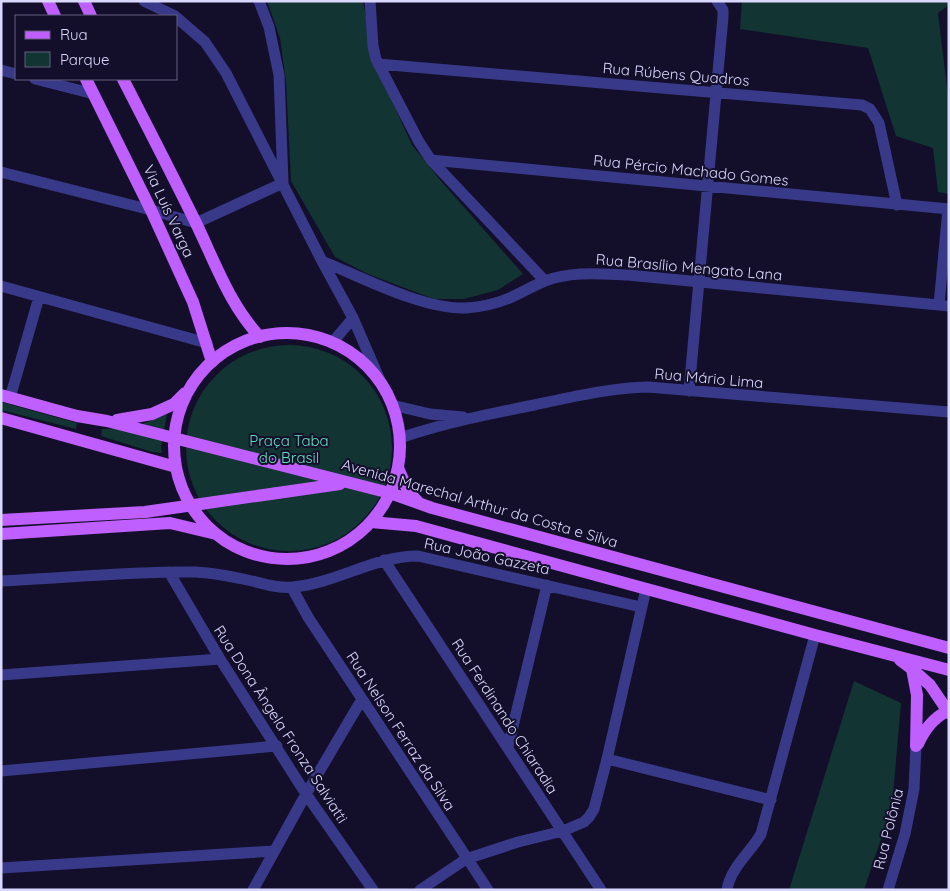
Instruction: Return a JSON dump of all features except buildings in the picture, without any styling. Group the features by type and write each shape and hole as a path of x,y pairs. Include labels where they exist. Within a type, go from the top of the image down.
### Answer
{"main road":[{"path":"48,1 55,15"},
{"path":"84,1 91,15"},
{"name":"Via Luís Varga","path":"87,80 151,210 193,302 212,362"},
{"name":"Via Luís Varga","path":"124,80 196,223 229,296 246,322 260,337"},
{"path":"1,534 170,523 215,534 240,548 267,557 305,558 341,545 357,535 371,522 390,493 398,468 400,438 392,405 382,385 357,358 332,343 297,334 260,337 243,343 227,351 212,362 174,404 152,414 128,419 107,420"},
{"path":"190,388 179,412 174,438 176,467 181,486 190,504 215,534"},
{"name":"Avenida Marechal Arthur da Costa e Silva","path":"6,397 78,416 107,420 390,493 432,508 949,648"},
{"path":"1,418 176,467"},
{"path":"87,442 93,419"},
{"path":"398,468 408,491 418,502"},
{"path":"1,520 145,512 347,482"},
{"path":"162,509 173,500 181,486"},
{"path":"371,522 416,526 949,670"},
{"path":"660,593 666,572"},
{"path":"892,654 930,685 948,711 933,720 924,730 916,746"},
{"path":"912,669 917,695 916,746"}],"street":[{"path":"144,1 172,15"},
{"path":"259,1 269,27 279,75 283,183"},
{"path":"370,1 373,46 378,64 419,142 431,160 545,281"},
{"path":"689,391 724,17 718,3"},
{"path":"178,19 205,42 226,73 353,318 382,385"},
{"name":"Rua Rúbens Quadros","path":"378,64 862,106 870,109 879,124 896,205"},
{"path":"1,70 15,74"},
{"path":"39,80 94,94"},
{"name":"Rua Pércio Machado Gomes","path":"431,160 949,209"},
{"path":"1,172 196,223 283,183"},
{"path":"944,305 949,209"},
{"name":"Rua Brasílio Mengato Lana","path":"322,261 441,307 466,308 506,300 545,281 566,275 584,273 628,275 944,305"},
{"path":"1,286 207,343"},
{"path":"6,397 39,296"},
{"path":"332,343 353,318"},
{"name":"Rua Mário Lima","path":"400,438 470,418 602,391 648,387 949,412"},
{"name":"Rua Mário Lima","path":"392,405 430,414 470,418"},
{"name":"Rua João Gazzeta","path":"1,581 198,572 292,588 322,582 384,560 403,556 418,556 641,608"},
{"name":"Rua Ferdinando Chiaradia","path":"384,560 601,890"},
{"name":"Rua Dona Ângela Fronza Salviatti","path":"169,572 220,659 306,794 373,890"},
{"path":"508,747 546,585"},
{"name":"Rua Nelson Ferraz da Silva","path":"292,588 308,617 488,890"},
{"path":"420,890 466,859 518,842 563,831 584,822 589,817 594,809 607,759 646,589"},
{"path":"727,890 730,877 756,844 761,834 815,635"},
{"path":"1,675 220,659"},
{"path":"253,890 306,794 362,699"},
{"path":"1,771 277,746"},
{"name":"Rua Polônia","path":"888,890 905,834 914,788 916,746"},
{"path":"607,759 771,800"},
{"path":"1,868 274,851"}],"green space":[{"path":"267,1 363,1 376,66 412,145 523,274 498,290 464,299 434,299 368,274 335,257 291,181 286,82 280,38"},
{"path":"742,1 949,1 949,5 938,13 949,104 949,194 938,192 933,148 896,136 868,48 740,29"},
{"name":"Praça Taba do Brasil","path":"279,345 299,345 319,349 338,357 362,375 380,399 388,418 392,448 388,478 380,497 362,521 338,539 319,547 299,551 279,551 259,547 240,539 224,528 209,513 198,497 190,478 186,458 186,438 190,418 198,399 209,383 224,368 240,357 259,349"},
{"path":"1,402 77,423 76,429 1,410"},
{"path":"167,414 161,447 162,453 152,452 101,436 102,429 135,427"},
{"path":"854,681 901,703 892,806 864,890 789,890"}]}
